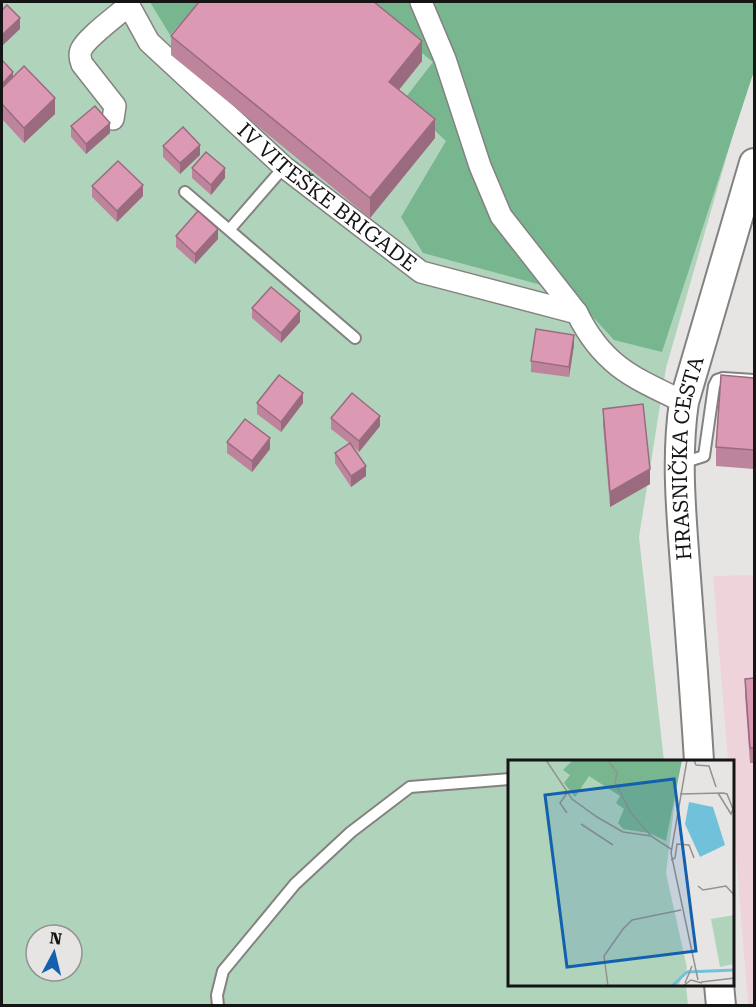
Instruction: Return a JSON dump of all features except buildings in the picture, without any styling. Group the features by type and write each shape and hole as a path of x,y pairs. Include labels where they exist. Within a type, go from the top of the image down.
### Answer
{"street":[{"path":"421,2 445,59 480,166 501,216 578,313 588,336 607,358 638,380 684,402"},
{"path":"113,119 115,106 82,64 81,49 128,3"},
{"name":"IV VITEŠKE BRIGADE","path":"128,3 149,42 284,167 421,272 578,313"},
{"name":"HRASNIČKA CESTA","path":"699,760 679,464 681,424 684,402 754,163"},
{"path":"719,986 721,1005"}],"lane":[{"path":"230,229 284,167"},
{"path":"185,192 356,338"},
{"path":"679,464 704,456 714,386 717,380 723,378 754,380"},
{"path":"218,1005 217,994 223,972 295,884 351,832 410,787 508,779"}],"shaded area":[{"path":"754,575 754,1005 748,1005 735,842 735,760 728,760 713,576"}],"green space":[{"path":"2,2 754,2 754,61 666,368 639,537 664,760 508,760 508,986 686,986 688,1005 2,1006"},
{"path":"150,2 199,2 170,35"},
{"path":"359,2 754,2 754,71 662,352 614,340 571,293 423,253 401,217 446,141 403,101 433,62"}]}
